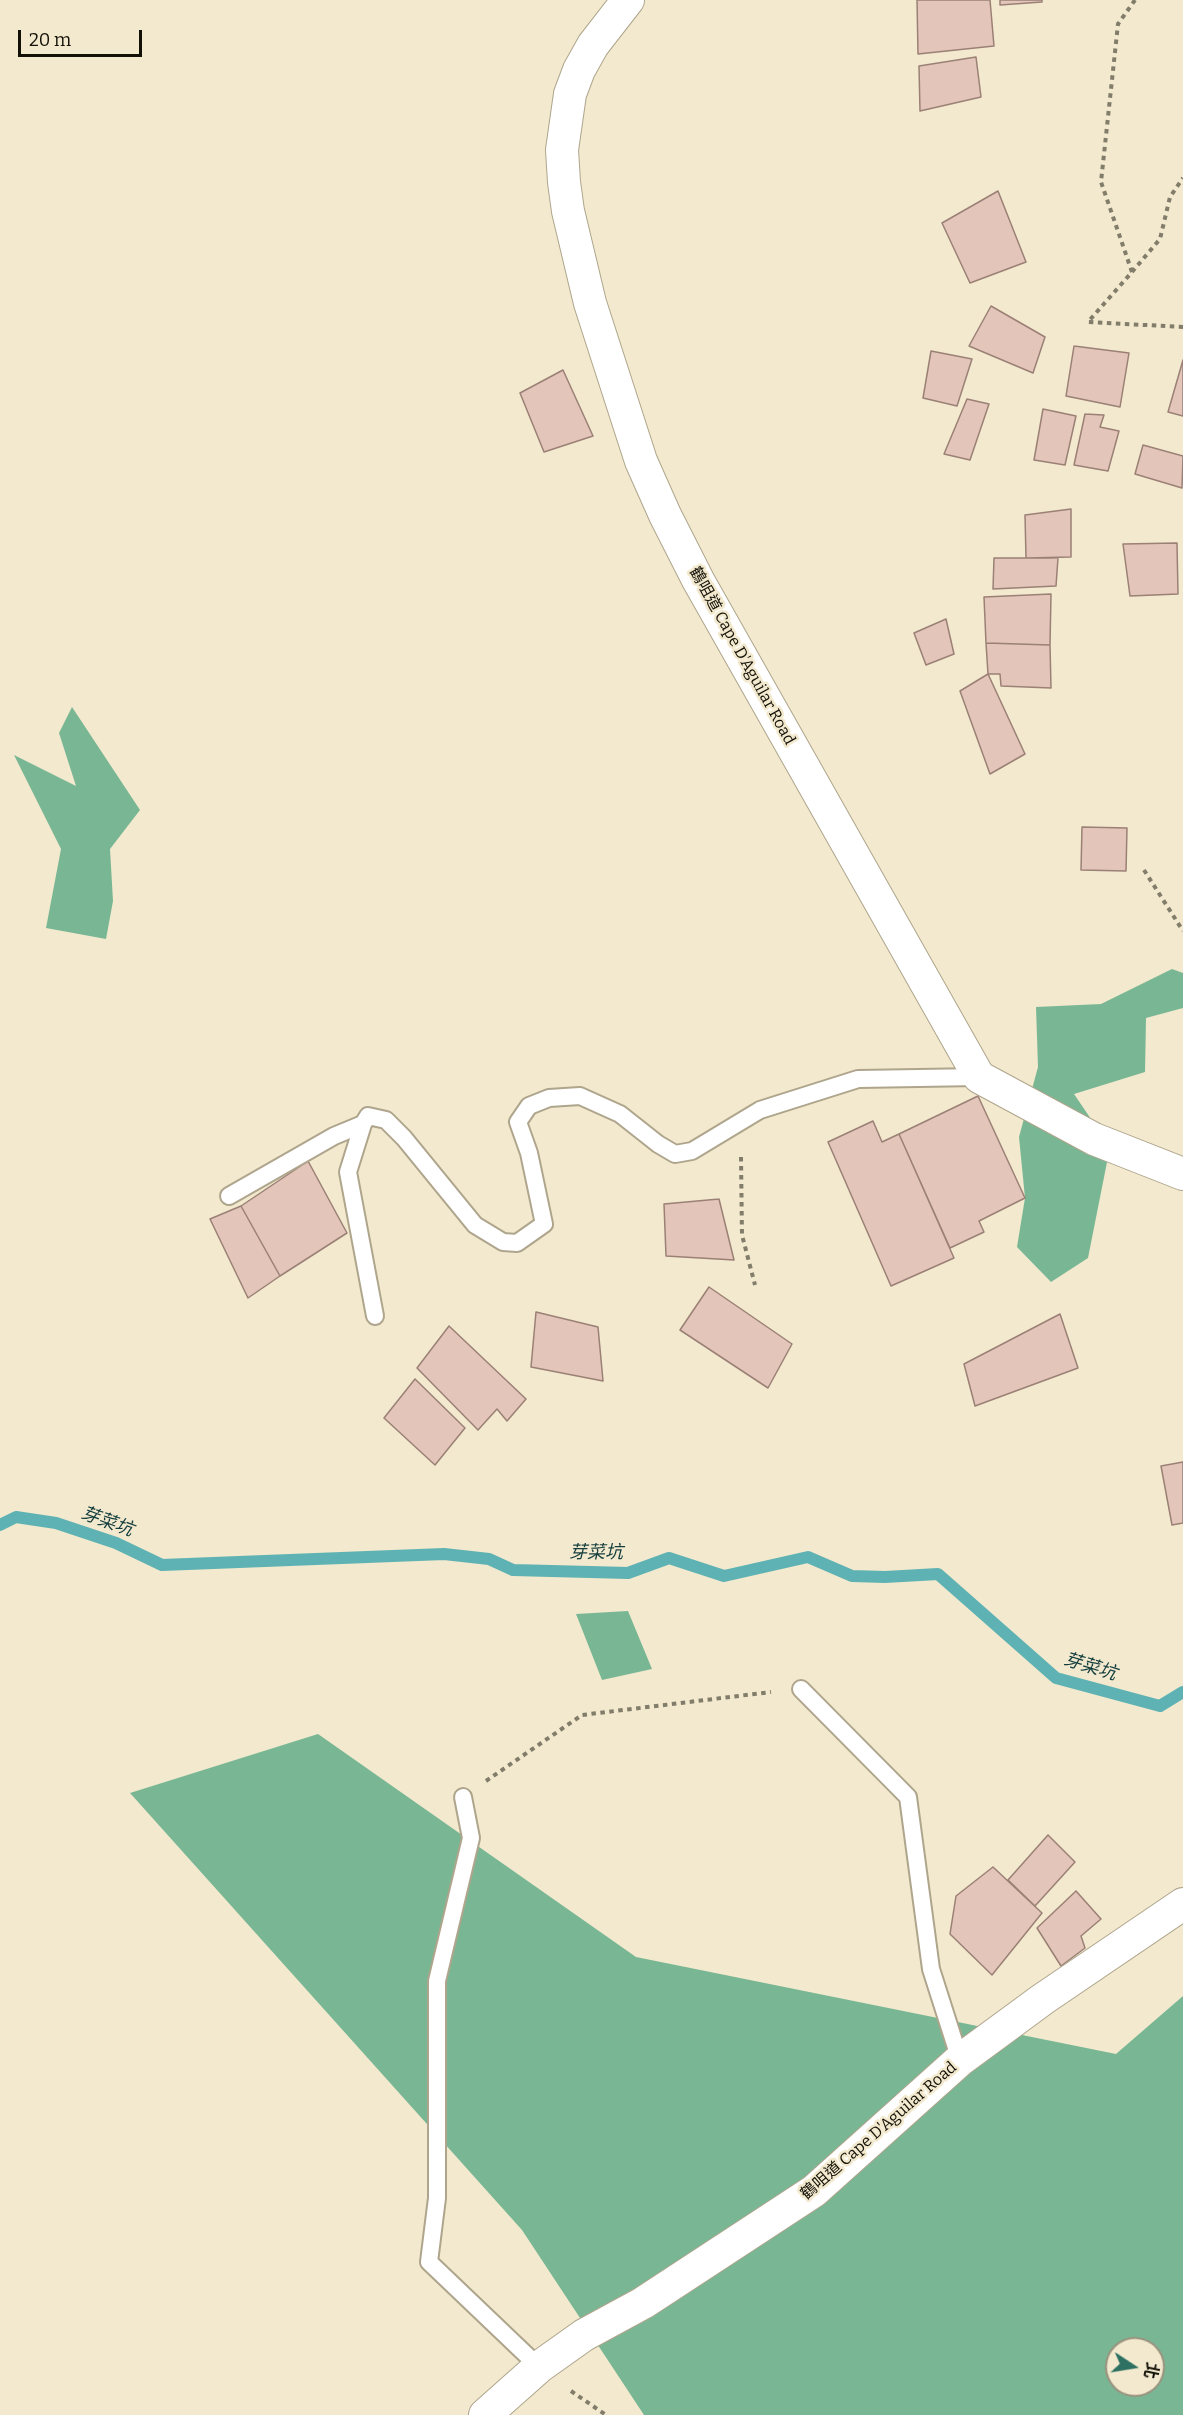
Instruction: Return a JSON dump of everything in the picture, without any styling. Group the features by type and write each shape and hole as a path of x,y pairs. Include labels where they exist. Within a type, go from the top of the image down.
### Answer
{"street":[{"name":"鶴咀道 Cape D'Aguilar Road","path":"628,0 593,45 579,70 570,94 562,150 567,201 578,257 618,394 641,461 698,580 979,1077"},
{"path":"979,1077 1094,1139 1183,1174"},
{"name":"鶴咀道 Cape D'Aguilar Road","path":"485,2415 539,2367 584,2335 643,2303 814,2191 960,2060 1043,1999 1183,1904"}],"lane":[{"path":"375,1316 348,1172 363,1124 368,1116 386,1120 404,1138 475,1225 503,1242 517,1243 544,1224 529,1153 518,1122 529,1106 549,1098 580,1096 620,1114 658,1144 675,1154 692,1151 760,1110 858,1078 979,1077"},
{"path":"230,1196 334,1136 363,1124"},
{"path":"801,1689 908,1797 931,1969 960,2060"},
{"path":"463,1797 471,1838 437,1981 437,2198 429,2262 539,2367"}],"path":[{"path":"1132,272 1101,182 1118,24 1135,0"},
{"path":"1183,178 1170,197 1160,240 1088,321 1183,327"},
{"path":"1144,870 1183,931"},
{"path":"740,1123 742,1235 755,1285"},
{"path":"463,1797 582,1714 801,1689"}],"green space":[{"path":"72,707 140,810 110,849 113,901 106,939 46,928 61,849 14,755 76,786 59,733"},
{"path":"1172,969 1183,973 1183,1008 1146,1018 1145,1072 1074,1094 1110,1147 1088,1258 1051,1282 1017,1247 1025,1198 1019,1137 1038,1067 1036,1007 1101,1004"},
{"path":"628,1611 652,1669 602,1680 576,1614"},
{"path":"318,1734 636,1957 1116,2054 1183,1996 1183,2415 644,2415 522,2230 130,1793"}],"building":[{"path":"917,0 990,0 994,46 918,54"},
{"path":"1000,0 1042,0 1042,2 1000,5"},
{"path":"976,57 981,97 920,111 919,66"},
{"path":"998,191 1026,262 970,283 942,223"},
{"path":"991,306 1045,337 1033,373 969,346"},
{"path":"1074,346 1129,353 1120,407 1066,396"},
{"path":"931,351 972,359 957,406 923,398"},
{"path":"1183,360 1183,416 1168,412"},
{"path":"563,370 593,436 544,452 520,393"},
{"path":"967,399 989,404 970,460 944,454"},
{"path":"1043,409 1076,416 1065,465 1034,460"},
{"path":"1085,414 1104,415 1100,427 1119,431 1108,471 1074,465"},
{"path":"1143,445 1183,456 1182,488 1135,474"},
{"path":"1071,509 1071,557 1026,558 1025,515"},
{"path":"1177,543 1178,594 1130,596 1123,544"},
{"path":"994,558 1058,558 1056,586 993,589"},
{"path":"1051,594 1050,645 986,643 984,597"},
{"path":"946,619 954,654 926,665 914,633"},
{"path":"986,643 1050,645 1051,688 1001,686 1000,674 988,674"},
{"path":"988,674 1025,754 990,774 960,691"},
{"path":"1082,827 1127,828 1126,871 1081,870"},
{"path":"978,1096 1025,1198 979,1221 984,1232 950,1248 899,1134"},
{"path":"873,1121 882,1142 899,1134 954,1258 891,1286 828,1142"},
{"path":"308,1161 347,1233 280,1276 241,1206"},
{"path":"719,1199 734,1260 666,1256 664,1204"},
{"path":"241,1206 280,1276 248,1298 210,1219"},
{"path":"709,1287 792,1344 768,1388 680,1330"},
{"path":"536,1312 598,1327 603,1381 531,1367"},
{"path":"1060,1314 1078,1368 975,1406 964,1364"},
{"path":"449,1326 526,1399 507,1421 497,1409 478,1430 417,1368"},
{"path":"415,1379 465,1428 435,1465 384,1418"},
{"path":"1183,1462 1183,1523 1172,1525 1161,1466"},
{"path":"1048,1835 1075,1862 1035,1906 1008,1880"},
{"path":"993,1867 1042,1913 992,1975 950,1934 956,1896"},
{"path":"1076,1891 1101,1919 1081,1936 1085,1948 1061,1966 1037,1928"}],"waterway":[{"name":"芽菜坑","path":"0,1525 16,1517 56,1523 116,1543 162,1565 444,1554 489,1559 513,1570 628,1573 669,1558 724,1576 808,1557 852,1576 938,1574 1056,1678 1160,1706 1183,1692"}]}
